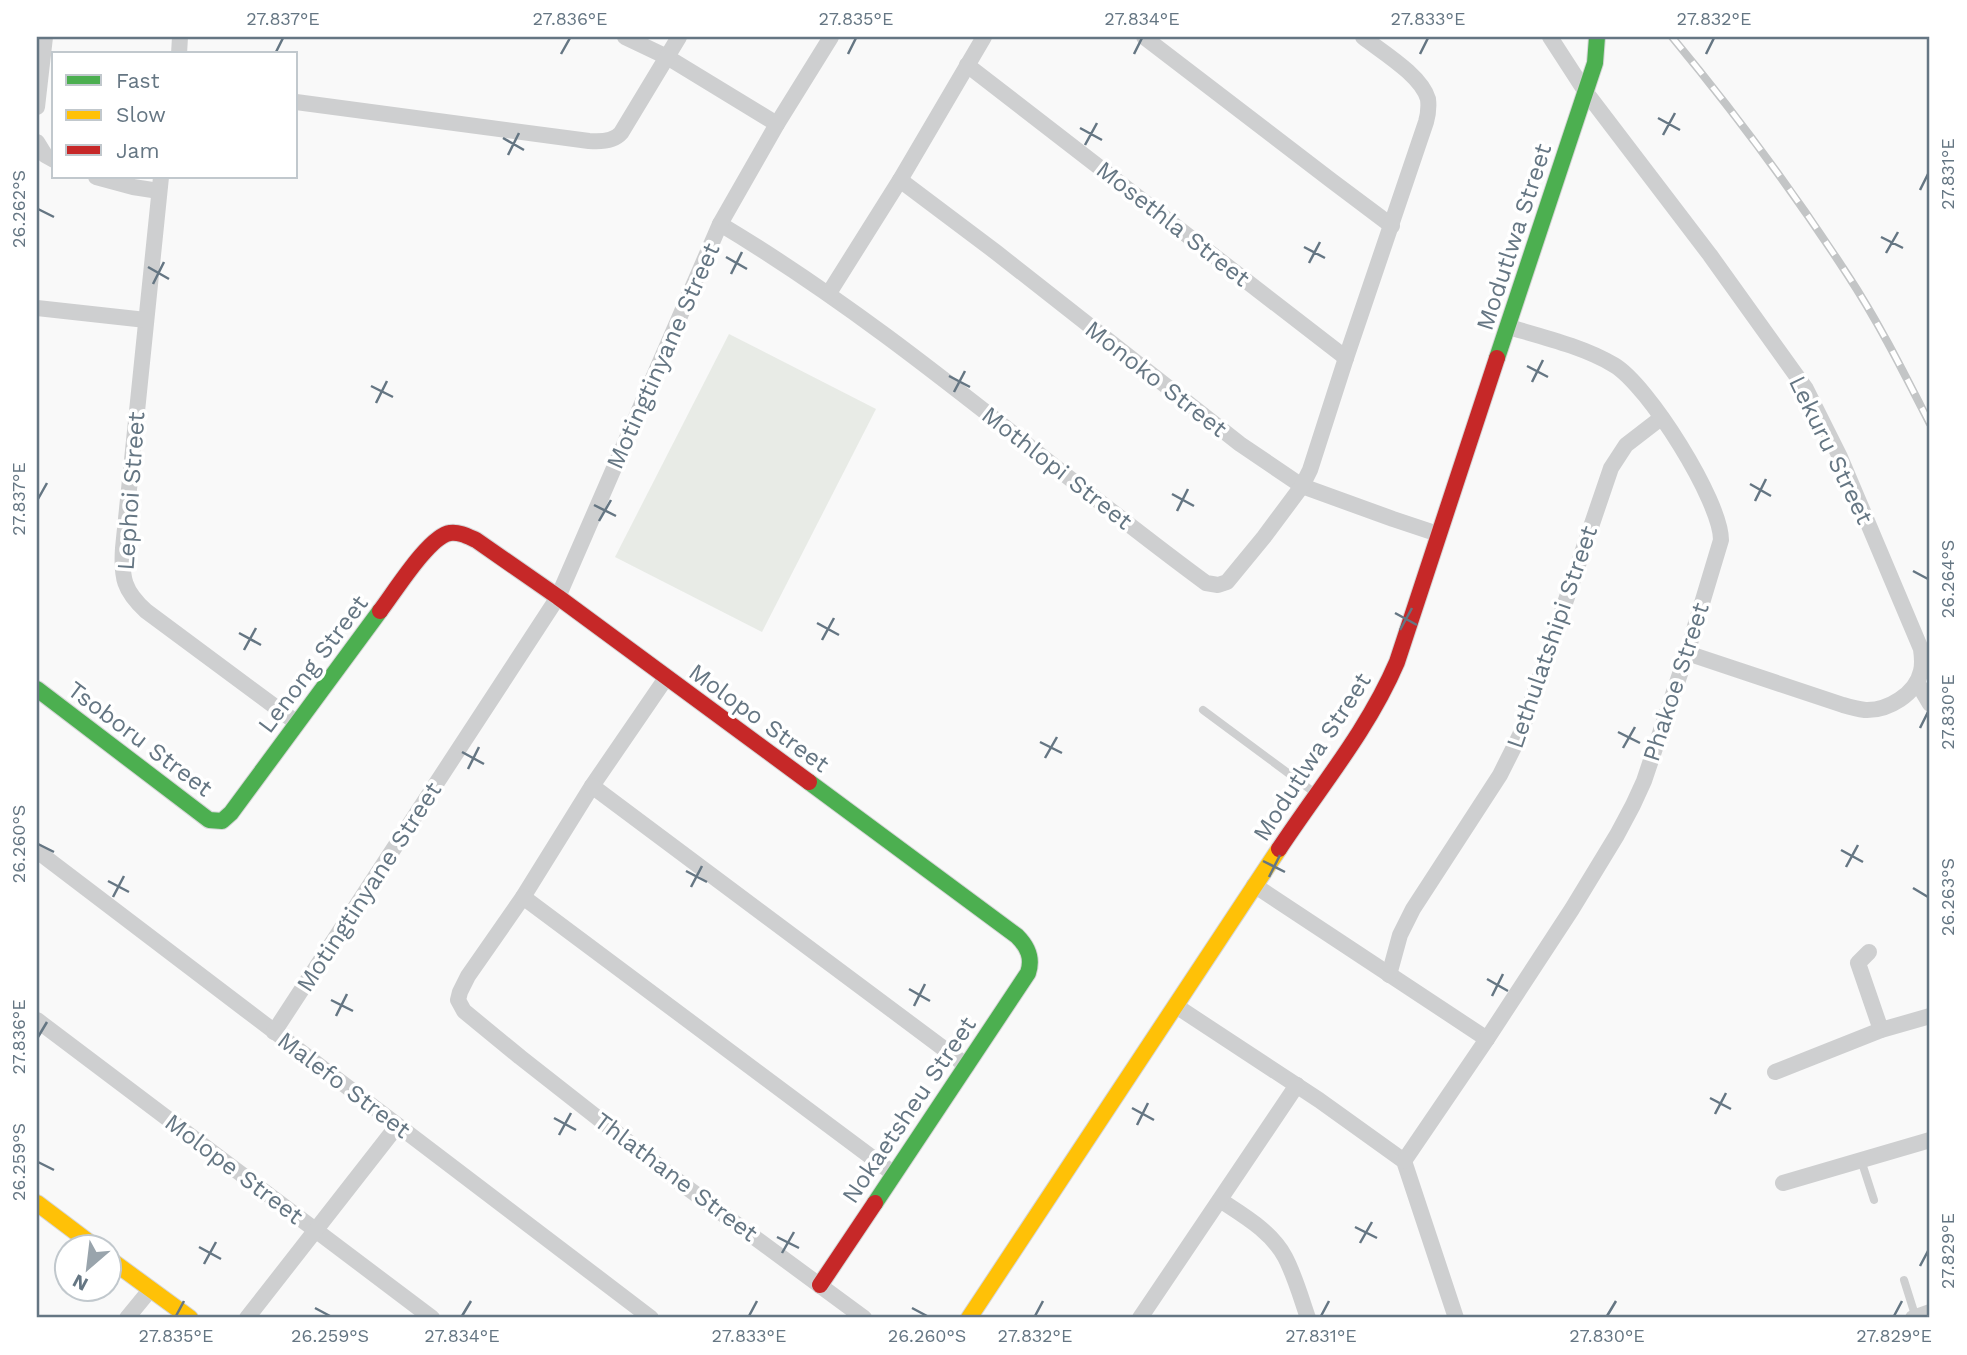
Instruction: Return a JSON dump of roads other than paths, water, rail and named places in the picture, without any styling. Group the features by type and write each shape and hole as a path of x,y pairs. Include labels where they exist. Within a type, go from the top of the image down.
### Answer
{"street":[{"path":"37,107 46,37"},
{"path":"625,37 667,57 777,124"},
{"path":"298,102 589,141 606,141 621,134 679,37"},
{"name":"Motingtinyane Street","path":"274,1032 558,597 720,224 831,37"},
{"path":"829,293 900,180 984,37"},
{"path":"1144,37 1392,226"},
{"path":"1302,486 1324,432 1346,358 1426,122 1429,103 1417,80 1363,37"},
{"name":"Lekuru Street","path":"1550,37 1585,91 1694,233 1806,389 1840,457 1921,649 1922,668 1917,682"},
{"name":"Modutlwa Street","path":"969,1318 1254,885 1366,724 1391,676 1595,63 1597,37"},
{"name":"Mosethla Street","path":"967,65 1346,358"},
{"path":"37,142 45,155 52,159"},
{"path":"100,178 133,187 160,184"},
{"name":"Monoko Street","path":"900,180 1240,444 1302,486 1438,534"},
{"name":"Lephoi Street","path":"160,184 122,573 131,596 146,611 297,723"},
{"name":"Mothlopi Street","path":"720,224 829,293 1206,583 1213,586 1227,582 1302,486"},
{"path":"37,308 146,320"},
{"name":"Phakoe Street","path":"1404,1161 1572,909 1629,812 1644,781 1687,653 1721,534 1691,461 1634,382 1614,365 1585,352 1509,327"},
{"name":"Lethulatshipi Street","path":"1389,975 1401,935 1413,909 1500,775 1520,735 1611,468 1626,445 1661,418"},
{"name":"Molopo Street","path":"448,533 461,533 476,540 558,597 1017,936 1027,946 1031,958"},
{"name":"Lenong Street","path":"216,822 222,821 231,813 428,547 438,537 448,533"},
{"path":"1687,653 1843,705 1867,710 1886,707 1895,702 1917,682 1930,704"},
{"name":"Thlathane Street","path":"666,678 592,786 523,897 465,982 458,997 464,1012 520,1057 678,1181 864,1318"},
{"name":"Tsoboru Street","path":"37,689 209,820 216,822"},
{"path":"592,786 967,1066"},
{"name":"Malefo Street","path":"37,852 651,1318"},
{"path":"1254,885 1487,1039"},
{"path":"523,897 894,1174"},
{"path":"1868,952 1858,964 1881,1030"},
{"name":"Nokaetsheu Street","path":"820,1285 1028,974 1031,958"},
{"path":"1176,1006 1297,1085 1404,1161 1456,1318"},
{"path":"1775,1072 1881,1030 1930,1016"},
{"name":"Molope Street","path":"37,1020 432,1318"},
{"path":"1140,1318 1297,1085"},
{"path":"247,1318 397,1126"},
{"path":"1783,1183 1930,1140"},
{"path":"1220,1200 1259,1227 1281,1250 1308,1318"},
{"path":"37,1203 75,1232"},
{"path":"122,1269 190,1318"},
{"path":"127,1318 150,1290"},
{"path":"1915,1318 1930,1312"}],"lane":[{"path":"1203,710 1317,795"},
{"path":"1861,1160 1874,1200"},
{"path":"1904,1280 1915,1318"}],"railway":[{"path":"1672,37 1763,153 1827,243 1880,329 1930,424"}]}
